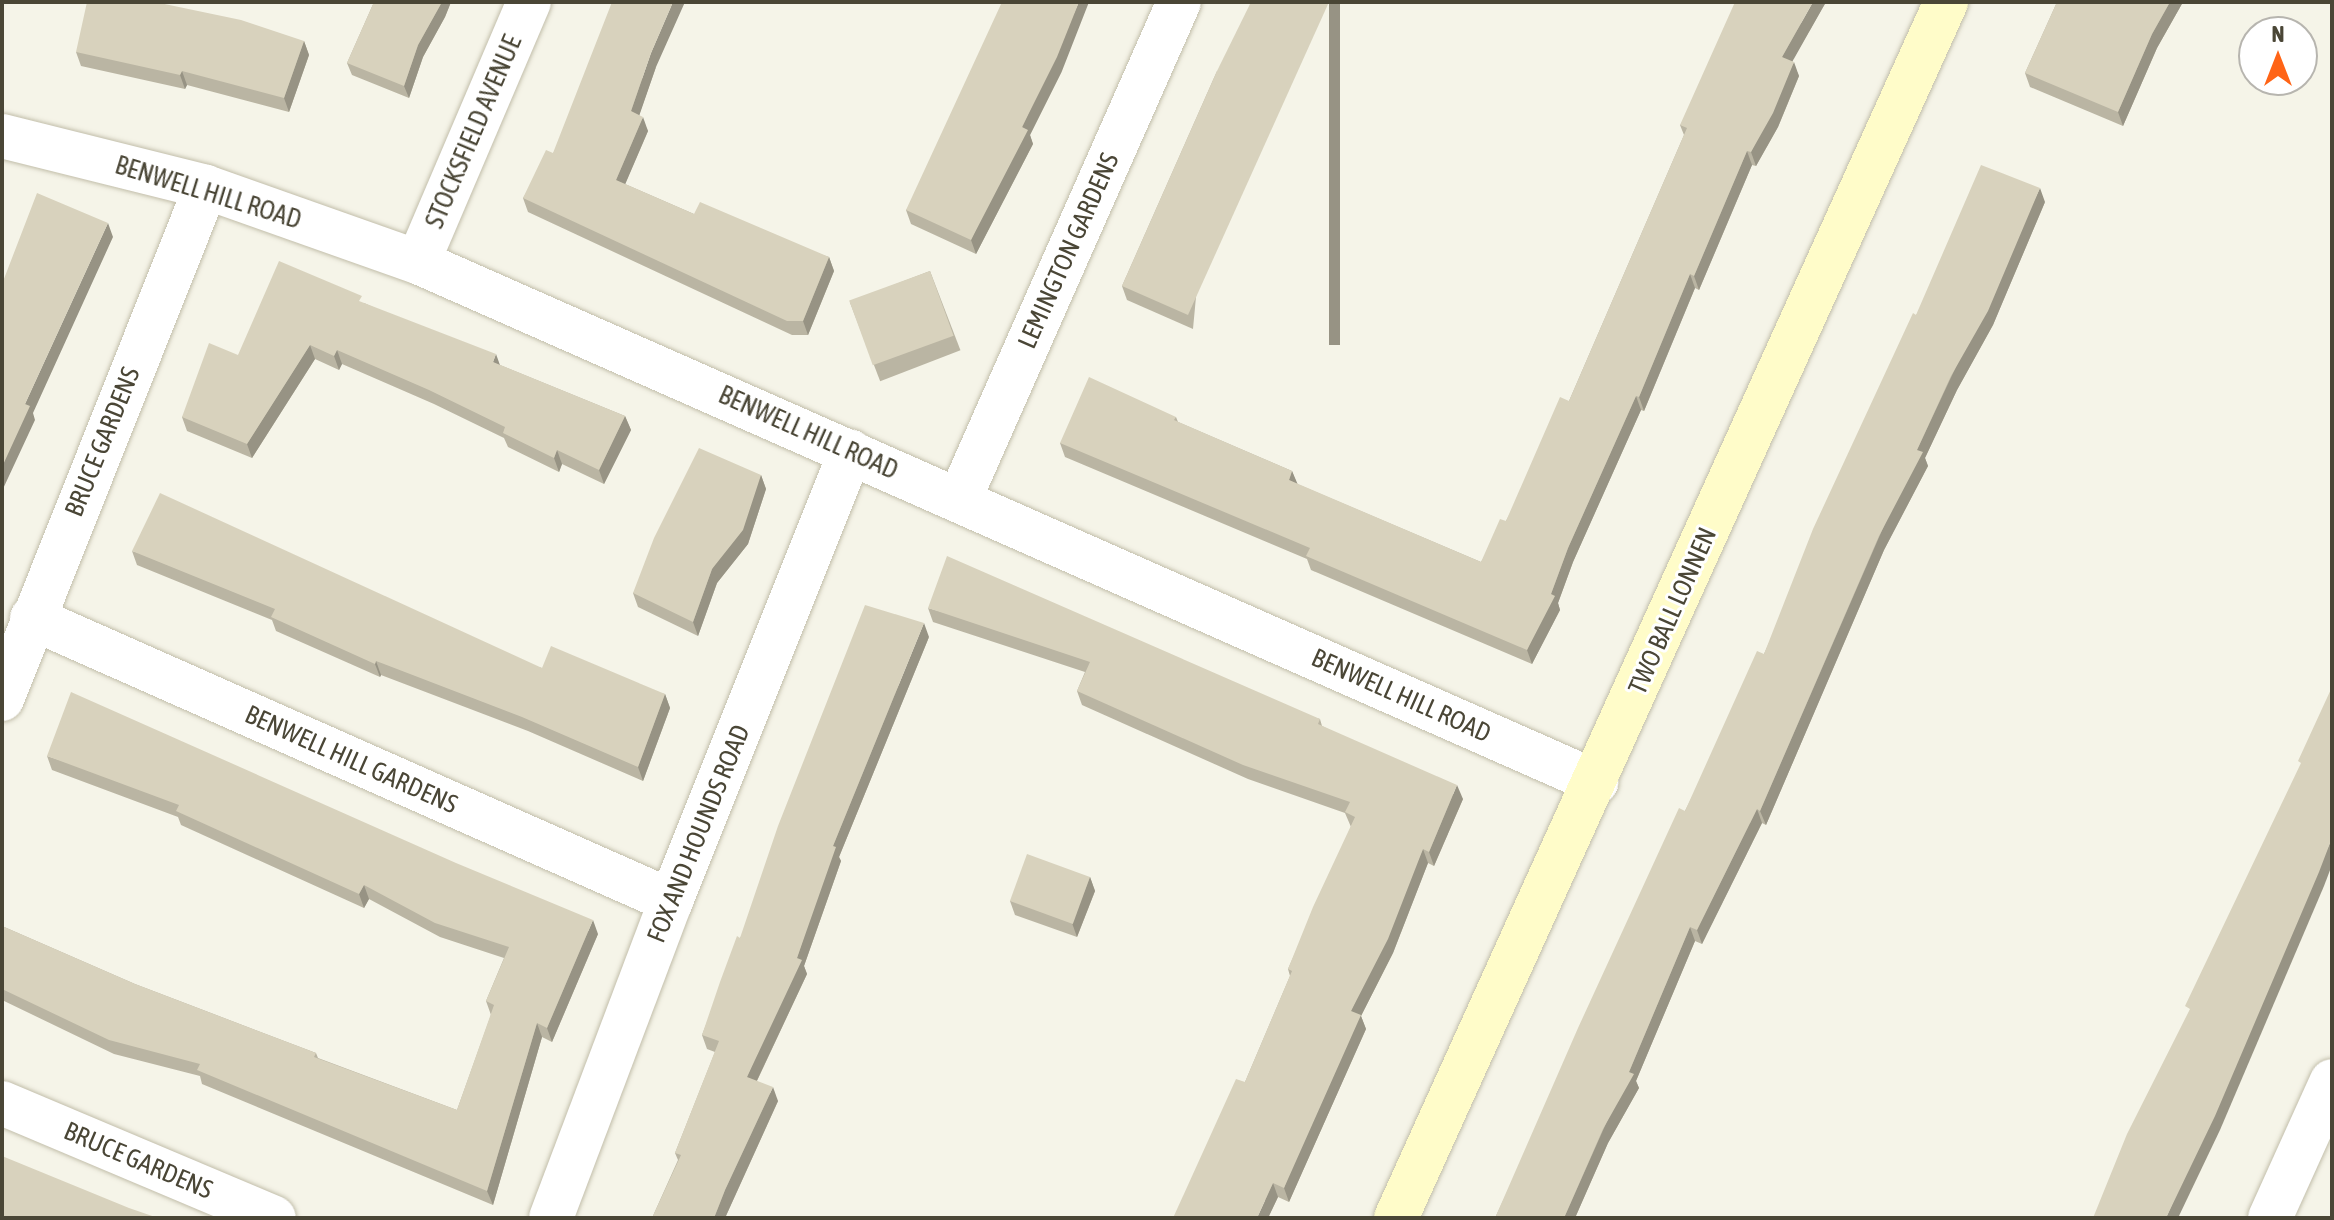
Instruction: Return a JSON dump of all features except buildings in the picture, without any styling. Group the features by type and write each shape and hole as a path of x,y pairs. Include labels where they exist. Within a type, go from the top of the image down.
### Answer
{"main road":[{"name":"TWO BALL LONNEN","path":"1396,1218 1596,782 1946,2"}],"street":[{"name":"STOCKSFIELD AVENUE","path":"418,262 529,2"},
{"name":"LEMINGTON GARDENS","path":"959,500 1179,2"},
{"name":"BENWELL HILL ROAD","path":"2,136 206,187 418,262 1596,782"},
{"name":"BRUCE GARDENS","path":"2,699 206,187"},
{"name":"FOX AND HOUNDS ROAD","path":"551,1218 671,901 851,452"},
{"name":"BENWELL HILL GARDENS","path":"32,618 671,901"},
{"path":"2270,1218 2332,1081"},
{"name":"BRUCE GARDENS","path":"2,1103 274,1218"}]}
